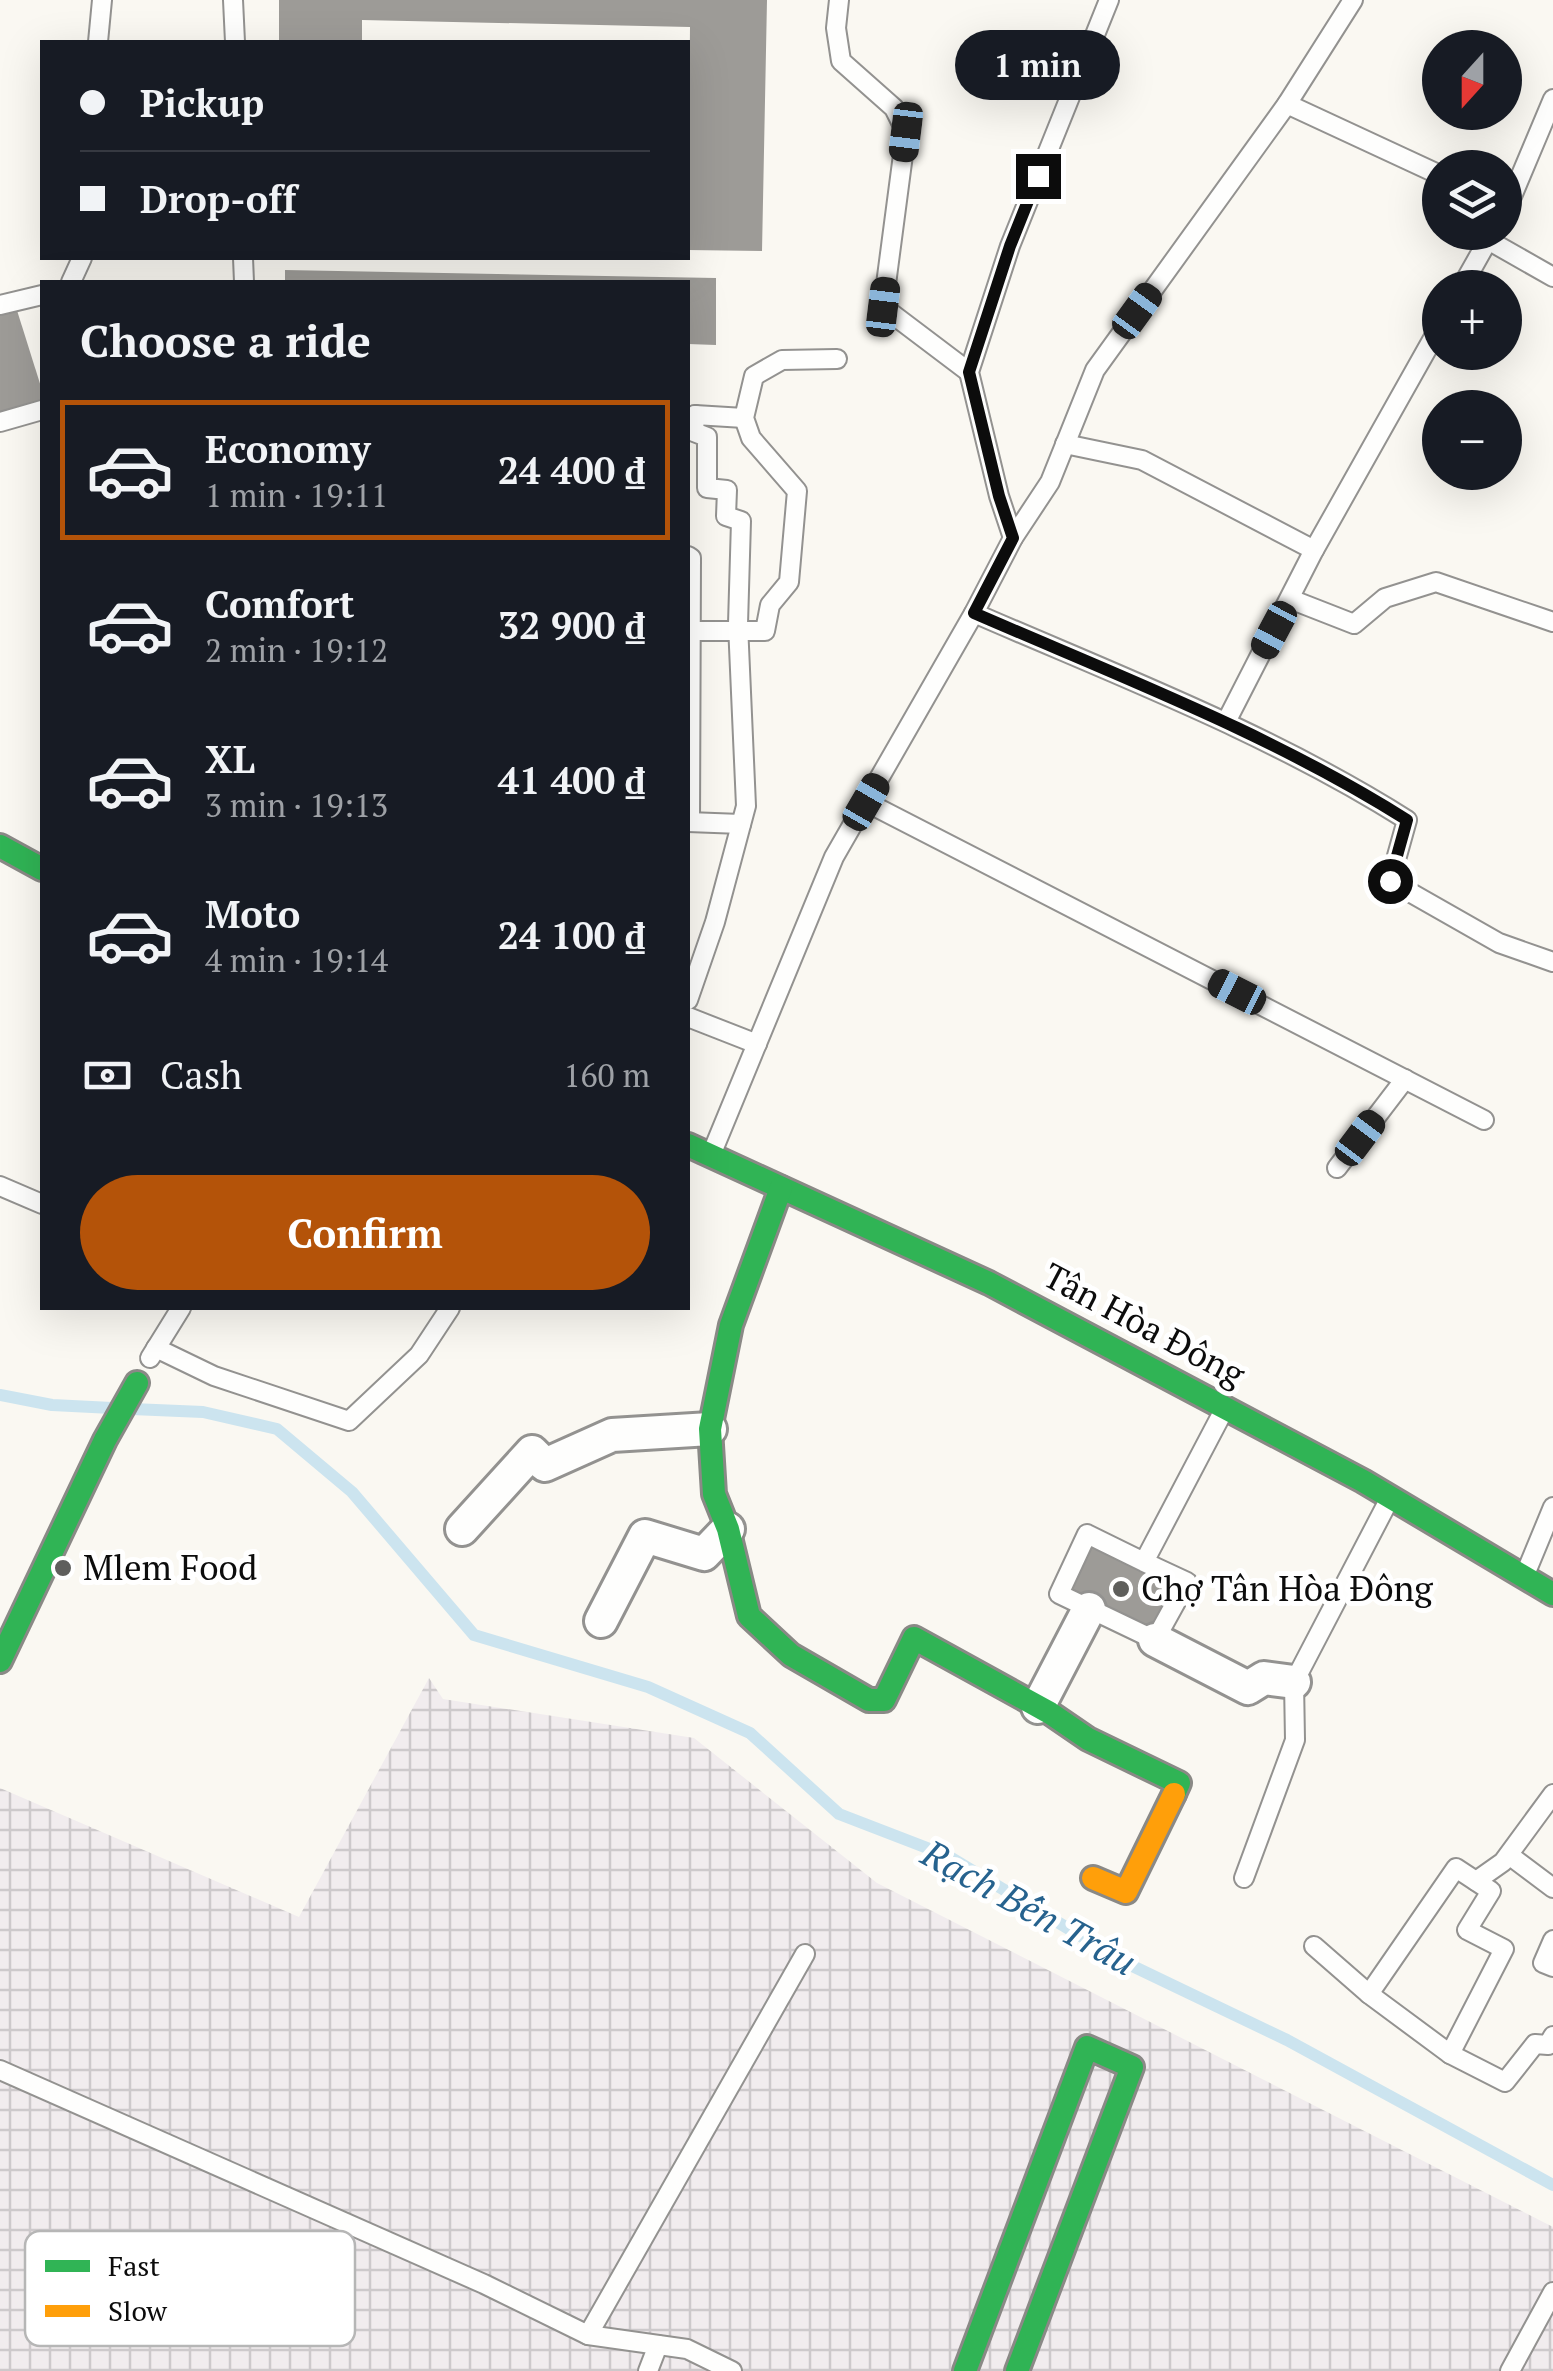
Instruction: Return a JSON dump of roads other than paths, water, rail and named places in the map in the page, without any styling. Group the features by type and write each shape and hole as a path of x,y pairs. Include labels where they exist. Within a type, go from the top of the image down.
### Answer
{"street":[{"path":"0,846 40,867"},
{"name":"Tân Hòa Đông","path":"690,1146 989,1283 1390,1498 1553,1594"},
{"path":"781,1188 731,1325 710,1430 714,1494 728,1529 748,1616 791,1655 869,1700 884,1700 914,1638 1038,1706 1088,1739 1179,1782 1126,1892 1093,1878"},
{"path":"0,1661 105,1440 137,1382"},
{"path":"462,1529 532,1452 545,1465 612,1435 710,1430"},
{"path":"602,1621 645,1536 704,1554 728,1529"},
{"path":"1038,1706 1089,1608"},
{"path":"1155,1640 1248,1688 1264,1678 1294,1682"},
{"path":"964,2371 1087,2046 1132,2066 1018,2371"}],"lane":[{"path":"98,40 102,0"},
{"path":"233,0 235,40"},
{"path":"839,0 836,28 840,61 894,108 906,132 883,307 969,372"},
{"path":"1013,538 969,372 1010,246 1109,0"},
{"path":"711,1155 834,857 1013,538 1050,482 1094,370 1286,104 1353,0"},
{"path":"1522,171 1553,100"},
{"path":"1286,104 1422,167"},
{"path":"1512,250 1553,277"},
{"path":"0,305 40,295"},
{"path":"1226,722 1314,550 1422,358"},
{"path":"690,631 766,631 770,605 789,582 798,491 751,438 744,418 754,376 782,360 836,359"},
{"path":"690,994 746,806 739,631 741,521 726,516 727,490 697,490 707,438 694,432 691,409 744,418"},
{"path":"0,422 40,414"},
{"path":"1065,444 1142,460 1314,550"},
{"path":"690,557 690,607"},
{"path":"1290,600 1354,624 1385,598 1436,582 1553,622"},
{"path":"974,613 1226,722 1348,782 1407,820 1390,881 1499,944 1553,962"},
{"path":"866,802 1484,1120"},
{"path":"690,822 741,824"},
{"path":"690,942 708,944"},
{"path":"690,1018 757,1044"},
{"path":"1337,1168 1405,1079"},
{"path":"0,1186 40,1203"},
{"path":"137,1382 180,1310"},
{"path":"156,1348 214,1376 350,1420 419,1355 449,1310"},
{"path":"1144,1562 1225,1408"},
{"path":"1244,1878 1295,1740 1294,1682 1390,1498"},
{"path":"1524,1577 1553,1507"},
{"path":"1087,1534 1144,1562 1187,1582 1155,1640 1059,1594 1087,1534"},
{"path":"1476,1881 1509,1855 1553,1794"},
{"path":"1509,1855 1553,1888"},
{"path":"1368,1994 1456,1868 1491,1891 1467,1930 1504,1949 1450,2054"},
{"path":"1553,1940 1543,1963 1553,1967"},
{"path":"1314,1946 1368,1994 1450,2054 1505,2082 1535,2044 1548,2045 1553,2036"},
{"path":"588,2335 806,1954"},
{"path":"0,2070 466,2276 588,2335 687,2349 732,2371"},
{"path":"1510,2371 1548,2312 1553,2292"},
{"path":"648,2371 658,2345"}],"waterway":[{"name":"Rạch Bến Trâu","path":"0,1395 52,1405 112,1408"},
{"name":"Rạch Bến Trâu","path":"132,1409 203,1412 277,1429 352,1492 474,1635 648,1687 750,1733 839,1814 948,1856 1122,1961 1287,2040 1553,2185"}],"place":[{"name":"Mlem Food","path":"63,1568"},
{"name":"Chợ Tân Hòa Đông","path":"1121,1589"}]}
